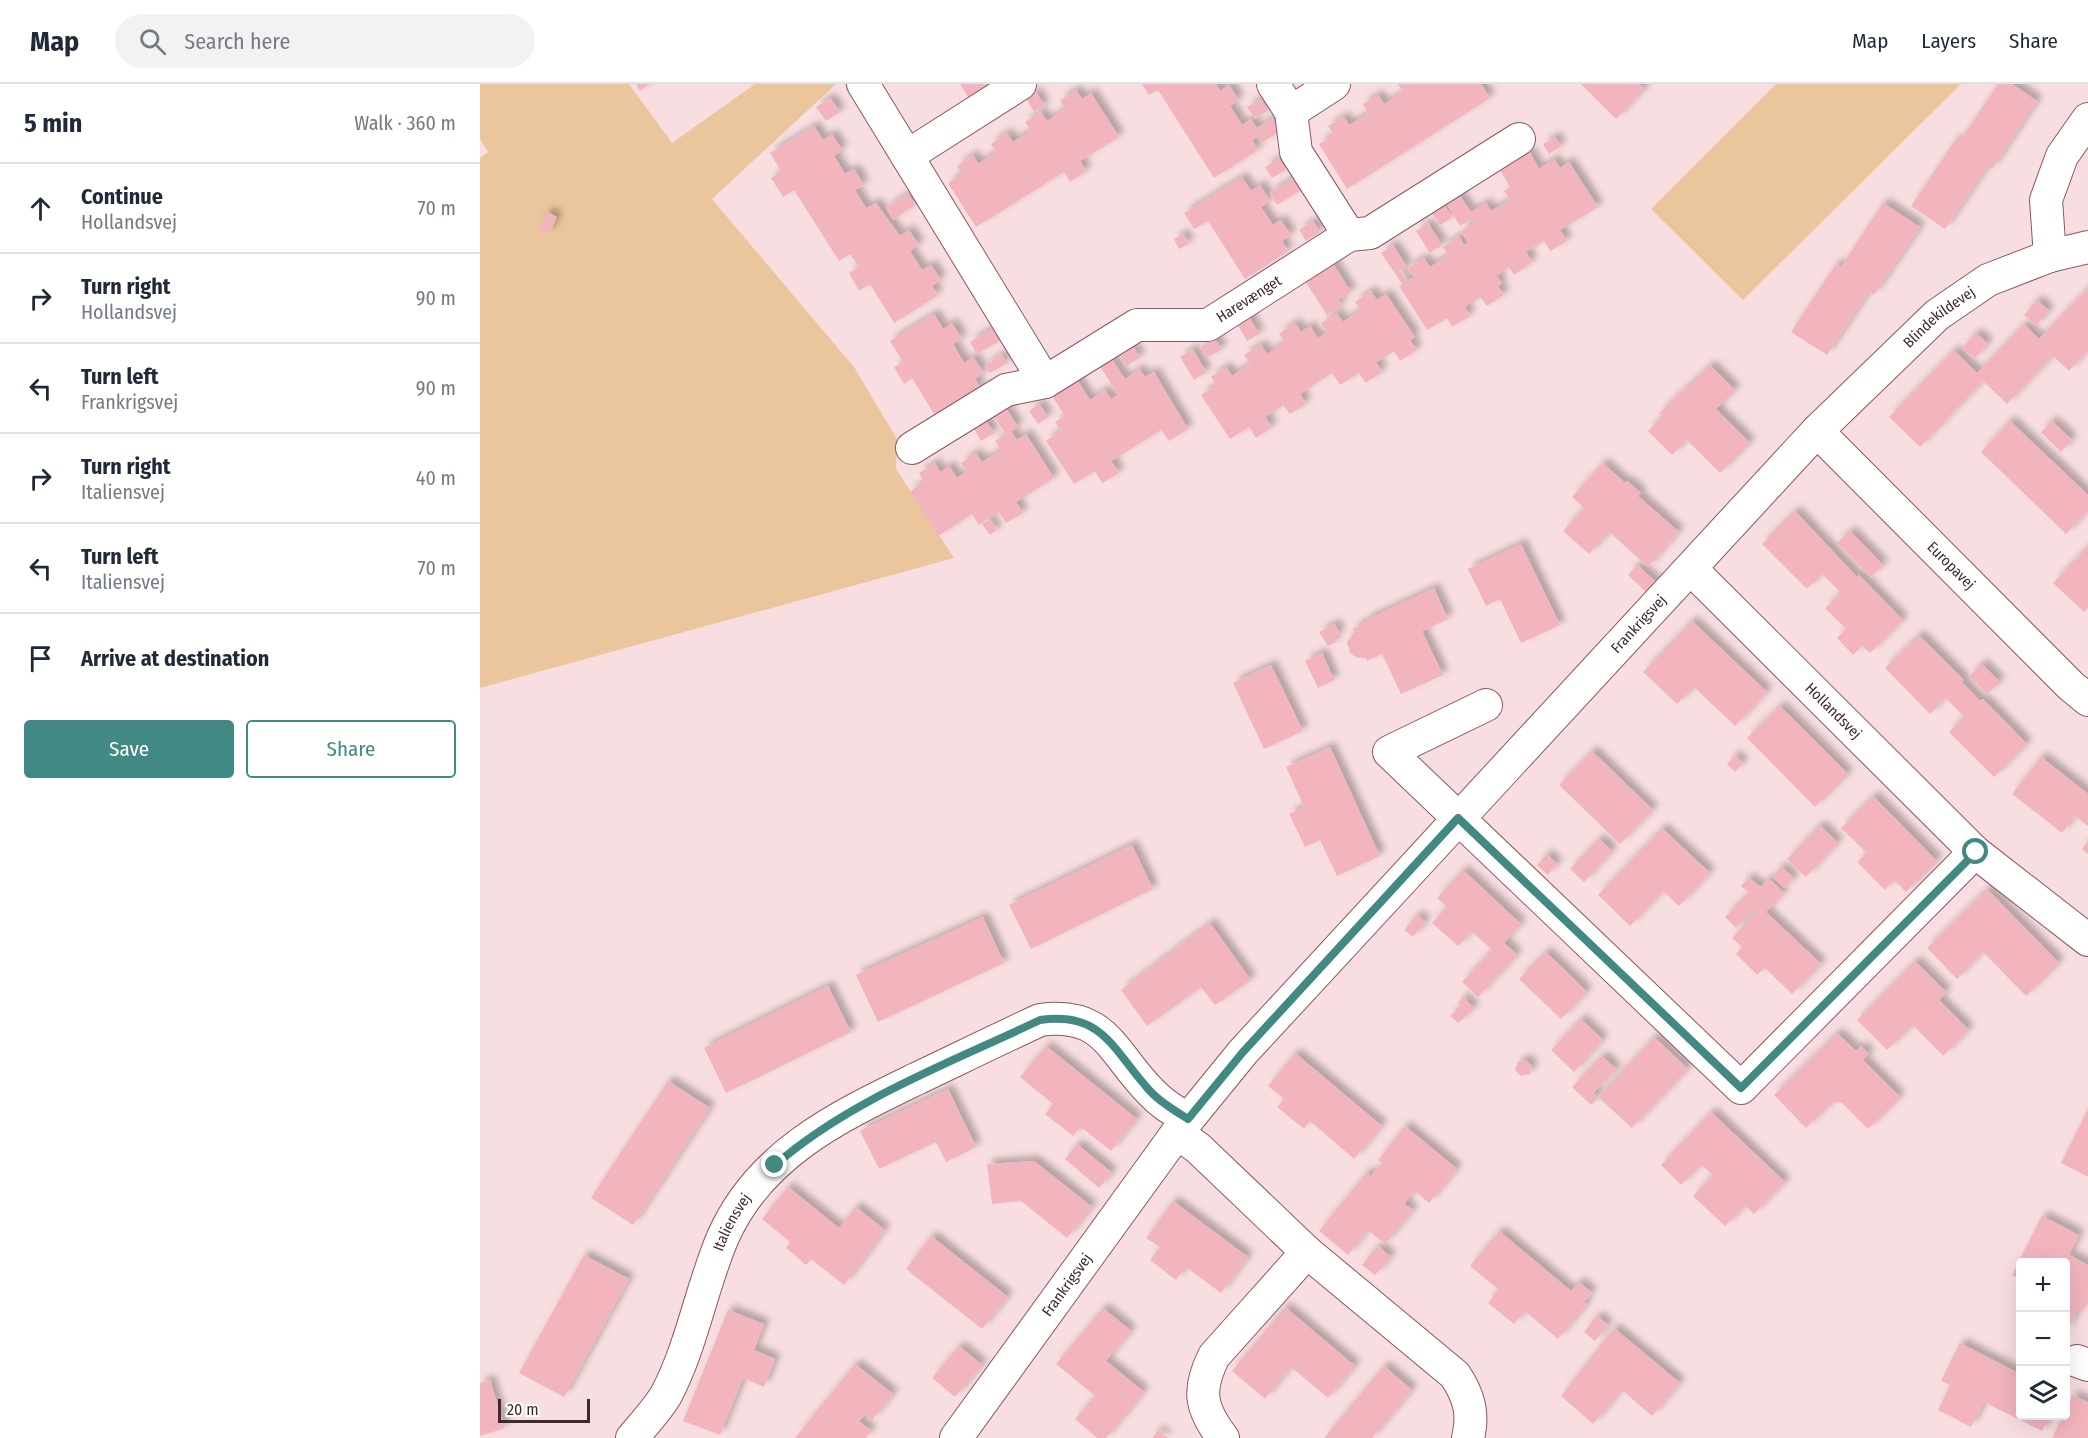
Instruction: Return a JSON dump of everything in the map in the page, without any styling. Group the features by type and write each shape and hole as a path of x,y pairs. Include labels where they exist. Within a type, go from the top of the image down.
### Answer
{"street":[{"path":"863,84 1045,382"},
{"path":"907,156 1020,84"},
{"path":"1273,84 1291,112 1296,152 1349,235"},
{"path":"1291,112 1334,84"},
{"path":"2050,256 2046,200 2062,156 2088,119"},
{"name":"Harevænget","path":"912,448 1006,390 1045,382 1137,325 1208,325 1349,235 1370,233 1519,139"},
{"name":"Blindekildevej","path":"1817,431 1937,315 1988,280 2050,256 2088,247"},
{"name":"Frankrigsvej","path":"956,1438 1183,1126 1243,1052 1817,431"},
{"name":"Europavej","path":"1817,431 2071,686 2088,700"},
{"name":"Hollandsvej","path":"1691,569 1976,852 2088,940"},
{"path":"1486,705 1389,752 1741,1088 1976,852"},
{"name":"Italiensvej","path":"632,1438 665,1396 680,1361 706,1278 724,1233 749,1195 775,1165 803,1140 837,1117 1040,1020 1057,1017 1092,1025 1108,1037 1151,1092 1183,1126"},
{"path":"1183,1126 1198,1148 1307,1252 1455,1375 1470,1405 1472,1424 1468,1438"},
{"path":"1223,1438 1207,1415 1202,1396 1204,1376 1214,1356 1307,1252"}],"shaded area":[{"path":"480,84 629,84 672,143 755,84 836,84 712,199 854,367 897,439 896,469 954,558 480,688 480,158 488,152 480,139"},
{"path":"1776,84 1961,84 1743,300 1651,209"}],"building":[{"path":"636,84 650,84 640,91"},
{"path":"960,84 996,84 970,100"},
{"path":"1142,84 1216,84 1220,91 1229,85 1239,100 1230,106 1242,125 1251,119 1257,128 1272,118 1280,131 1262,143 1258,136 1252,140 1258,150 1214,178 1158,90 1149,95"},
{"path":"1398,84 1481,84 1490,98 1347,189 1319,144 1334,135 1328,126 1344,117 1349,125 1368,114 1363,104 1378,95 1384,104 1403,92"},
{"path":"1581,84 1639,84 1645,89 1616,119"},
{"path":"1998,84 2012,84 2037,101 1992,169 1988,166 1945,229 1911,206 1956,139 1959,142"},
{"path":"1076,90 1082,99 1091,93 1119,137 1080,161 1086,171 1070,182 1064,172 976,227 948,183 962,174 957,166 973,155 978,164 996,152 991,144 1007,133 1013,142 1031,131 1025,122 1041,112 1047,121 1065,109 1060,100"},
{"path":"1036,92 1044,106 1034,112 1026,98"},
{"path":"830,98 840,112 826,121 816,107"},
{"path":"1261,99 1268,110 1255,119 1247,107"},
{"path":"814,126 823,140 832,134 842,150 834,156 845,174 854,169 864,185 855,190 866,208 876,203 900,236 909,230 919,245 910,251 922,270 931,265 941,280 932,286 938,295 894,323 870,284 859,291 849,273 859,267 850,254 839,261 794,190 783,197 771,178 781,171 770,153"},
{"path":"1555,137 1561,146 1549,154 1543,144"},
{"path":"1529,151 1539,169 1554,159 1560,168 1569,162 1598,207 1560,230 1567,241 1550,251 1544,241 1526,252 1532,262 1514,275 1509,267 1498,275 1494,272 1502,283 1498,286 1504,295 1487,306 1480,297 1465,307 1470,316 1452,327 1447,318 1427,330 1399,286 1402,284 1381,253 1393,245 1407,267 1400,271 1407,281 1414,277 1408,268 1424,258 1430,267 1448,256 1443,247 1459,236 1464,245 1468,242 1461,231 1475,222 1473,218 1460,226 1446,203 1459,195 1471,212 1486,203 1491,211 1510,200 1504,191 1510,187 1500,170"},
{"path":"1279,159 1286,170 1272,178 1265,167"},
{"path":"1242,177 1251,191 1260,185 1270,201 1261,207 1273,225 1281,220 1291,235 1282,241 1288,251 1245,279 1208,221 1194,229 1184,213"},
{"path":"1293,178 1301,190 1277,205 1270,193"},
{"path":"908,194 915,205 893,220 886,208"},
{"path":"1883,203 1920,227 1874,295 1869,291 1827,355 1791,332 1836,264 1841,267"},
{"path":"1444,205 1453,217 1440,225 1432,213"},
{"path":"547,212 557,217 549,234 538,229"},
{"path":"1313,221 1320,232 1306,241 1299,230"},
{"path":"1428,223 1442,245 1430,253 1416,231"},
{"path":"1183,234 1189,244 1179,249 1174,239"},
{"path":"1332,262 1351,292 1338,300 1342,305 1327,315 1305,281 1319,271 1335,295 1320,270"},
{"path":"2088,288 2088,351 2069,371 2053,356 2007,404 1983,381 1920,447 1889,417 1954,350 1977,373 2024,324 2039,339"},
{"path":"1371,291 1377,300 1386,294 1415,337 1410,340 1417,350 1400,361 1394,351 1376,362 1382,372 1366,383 1359,373 1340,385 1332,373 1300,394 1306,404 1290,414 1283,405 1265,417 1272,427 1256,438 1249,427 1230,439 1201,395 1216,385 1211,377 1226,367 1232,376 1250,364 1244,355 1261,345 1267,354 1285,342 1279,334 1295,323 1301,332 1310,326 1318,338 1327,332 1321,323 1337,313 1343,322 1361,310 1355,302"},
{"path":"2037,300 2049,311 2036,326 2024,315"},
{"path":"934,314 943,329 952,323 962,339 953,344 964,363 973,357 984,373 975,379 981,389 936,417 912,378 904,384 894,367 903,362 890,341"},
{"path":"1248,315 1259,334 1247,341 1236,322"},
{"path":"993,328 1001,340 977,354 970,342"},
{"path":"1976,333 1988,344 1974,359 1962,348"},
{"path":"1214,338 1222,349 1207,358 1200,347"},
{"path":"1133,347 1140,357 1127,366 1120,356"},
{"path":"1193,349 1206,372 1194,380 1180,357"},
{"path":"1001,354 1007,363 990,373 985,366"},
{"path":"1112,359 1125,379 1139,369 1145,377 1154,372 1188,429 1169,441 1161,430 1111,461 1119,473 1102,483 1095,471 1074,484 1046,441 1061,431 1055,422 1065,416 1052,396 1077,380 1090,400 1105,390 1111,399 1118,395 1100,366"},
{"path":"1710,365 1735,390 1716,409 1750,443 1720,473 1687,440 1672,455 1648,431 1663,416 1659,413"},
{"path":"1039,404 1048,417 1038,424 1029,411"},
{"path":"1005,407 1018,427 1011,431 1017,440 1026,434 1054,478 1016,502 1023,513 1006,523 999,512 979,525 972,514 938,536 910,491 924,482 919,473 935,463 940,472 949,466 957,478 967,471 961,463 976,453 982,462 1001,450 995,441 1006,434 993,415"},
{"path":"985,420 994,433 981,441 973,427"},
{"path":"2010,421 2088,495 2088,511 2066,534 1981,452"},
{"path":"2052,421 2072,440 2061,452 2041,432"},
{"path":"1603,463 1625,483 1627,481 1641,493 1638,496 1679,532 1648,567 1609,532 1589,554 1563,531 1584,508 1572,497"},
{"path":"1795,511 1857,577 1859,575 1903,620 1870,653 1862,645 1853,655 1837,638 1846,629 1825,608 1841,593 1822,574 1807,589 1762,544"},
{"path":"990,520 997,530 990,535 982,524"},
{"path":"1850,531 1883,565 1871,577 1837,543"},
{"path":"1521,544 1560,625 1521,643 1500,599 1486,606 1468,569"},
{"path":"2088,546 2088,608 2084,612 2053,583"},
{"path":"1637,565 1657,583 1648,594 1628,575"},
{"path":"1434,588 1448,619 1422,631 1443,675 1401,694 1382,654 1367,661 1366,658 1357,658 1350,653 1347,642 1354,632 1353,629 1366,620"},
{"path":"1692,621 1767,692 1735,726 1694,687 1677,704 1643,672"},
{"path":"1335,624 1340,634 1334,637 1336,642 1328,646 1319,632"},
{"path":"1919,635 1964,680 1962,682 1980,701 1983,699 2027,744 1994,777 1949,732 1964,717 1946,698 1930,714 1885,668"},
{"path":"1322,653 1334,680 1318,688 1305,661"},
{"path":"1982,664 2000,682 1987,694 1969,676"},
{"path":"1271,665 1303,731 1264,749 1233,683"},
{"path":"1780,706 1848,774 1815,807 1747,738"},
{"path":"1330,747 1380,856 1337,876 1320,840 1305,847 1289,814 1304,807 1286,767"},
{"path":"1592,751 1653,810 1620,844 1559,785"},
{"path":"1735,755 1743,763 1735,772 1727,764"},
{"path":"2041,757 2088,794 2088,826 2075,816 2062,833 2012,794"},
{"path":"1873,796 1937,861 1906,892 1894,880 1885,890 1857,862 1867,853 1841,828"},
{"path":"1820,825 1838,843 1806,877 1787,859"},
{"path":"1662,828 1710,873 1679,906 1663,891 1630,926 1598,895"},
{"path":"1599,839 1612,851 1584,882 1570,869"},
{"path":"2088,841 2088,854 2082,849"},
{"path":"1132,845 1153,889 1031,949 1009,905"},
{"path":"1547,854 1557,864 1548,875 1537,865"},
{"path":"1781,867 1794,878 1785,888 1772,877"},
{"path":"1463,870 1521,924 1504,943 1517,955 1478,997 1462,982 1492,950 1472,932 1458,946 1432,923 1447,907 1437,898"},
{"path":"1748,878 1761,887 1769,878 1784,893 1766,912 1821,964 1792,994 1765,968 1757,975 1736,954 1742,947 1732,938 1757,913 1754,910 1736,928 1725,917 1749,893 1741,886"},
{"path":"1987,889 2059,963 2026,996 1983,952 1957,979 1927,948"},
{"path":"1417,915 1425,922 1413,937 1404,930"},
{"path":"983,917 1004,963 878,1022 856,975"},
{"path":"1210,923 1251,980 1215,1005 1201,987 1147,1026 1121,990"},
{"path":"1546,952 1587,992 1561,1019 1519,979"},
{"path":"1915,961 1946,992 1939,1000 1969,1030 1943,1056 1913,1025 1887,1050 1857,1020"},
{"path":"828,986 851,1032 726,1093 704,1048"},
{"path":"1463,997 1474,1008 1458,1023 1450,1016 1460,1006 1458,1003"},
{"path":"1581,1019 1603,1040 1574,1072 1551,1050"},
{"path":"1837,1033 1856,1051 1861,1046 1869,1054 1863,1060 1900,1097 1868,1129 1842,1103 1833,1102 1806,1128 1774,1095"},
{"path":"1654,1037 1688,1069 1632,1128 1598,1097"},
{"path":"1046,1046 1137,1119 1111,1151 1081,1127 1073,1136 1045,1114 1053,1104 1020,1077"},
{"path":"1295,1053 1382,1126 1354,1159 1310,1121 1304,1129 1277,1107 1284,1099 1268,1086"},
{"path":"1602,1056 1616,1069 1593,1093 1598,1098 1591,1105 1572,1087"},
{"path":"1526,1060 1532,1066 1530,1074 1521,1076 1515,1070 1518,1062"},
{"path":"668,1081 710,1108 633,1225 591,1198"},
{"path":"948,1089 976,1147 946,1162 936,1142 879,1169 860,1131"},
{"path":"2088,1109 2088,1177 2061,1163"},
{"path":"1711,1112 1785,1182 1754,1214 1745,1206 1725,1226 1693,1196 1713,1175 1701,1165 1681,1185 1661,1165"},
{"path":"1405,1126 1457,1169 1429,1203 1415,1191 1404,1204 1413,1210 1385,1244 1368,1230 1348,1255 1319,1231 1367,1172 1371,1176 1382,1163 1378,1160"},
{"path":"1077,1144 1112,1173 1099,1188 1065,1159"},
{"path":"1034,1161 1092,1207 1067,1238 1021,1201 992,1204 987,1164"},
{"path":"788,1187 839,1228 856,1207 885,1230 844,1285 811,1259 806,1265 786,1248 790,1242 762,1219"},
{"path":"1173,1201 1248,1257 1221,1293 1186,1267 1176,1280 1150,1260 1160,1247 1146,1238"},
{"path":"2042,1216 2079,1235 2069,1255 2088,1265 2088,1300 2083,1311 2078,1309 2070,1325 2070,1258 2021,1258"},
{"path":"1499,1231 1571,1291 1579,1282 1592,1293 1584,1302 1587,1304 1558,1339 1525,1311 1514,1324 1488,1303 1498,1289 1470,1266"},
{"path":"931,1236 1008,1297 982,1329 906,1269"},
{"path":"1378,1246 1391,1257 1375,1275 1362,1265"},
{"path":"584,1255 629,1279 564,1397 519,1373"},
{"path":"1285,1307 1355,1366 1328,1398 1291,1367 1265,1399 1232,1371"},
{"path":"1103,1308 1131,1331 1106,1361 1144,1392 1106,1438 1097,1438 1075,1419 1095,1396 1056,1364"},
{"path":"728,1310 764,1324 754,1350 775,1359 764,1387 743,1378 720,1435 683,1421"},
{"path":"1597,1316 1608,1325 1595,1341 1584,1332"},
{"path":"1614,1328 1680,1383 1652,1416 1622,1390 1593,1424 1561,1396"},
{"path":"1960,1343 2016,1372 2016,1418 1984,1402 1971,1427 1938,1410 1950,1385 1941,1381"},
{"path":"959,1346 982,1365 955,1397 932,1378"},
{"path":"855,1364 893,1394 872,1420 865,1415 859,1421 871,1431 866,1438 795,1438"},
{"path":"1384,1366 1412,1390 1372,1438 1324,1438"},
{"path":"490,1380 505,1428 480,1436 480,1383"},
{"path":"2072,1395 2088,1402 2088,1438 2052,1438 2061,1420 2070,1420"},
{"path":"2020,1420 2047,1420 2042,1431"},
{"path":"1158,1430 1168,1438 1152,1438"}],"route":[{"path":"775,1165 803,1140 837,1117 1040,1020 1057,1017 1092,1025 1108,1037 1151,1092 1188,1119 1243,1052 1458,818 1741,1088 1976,852"}]}
